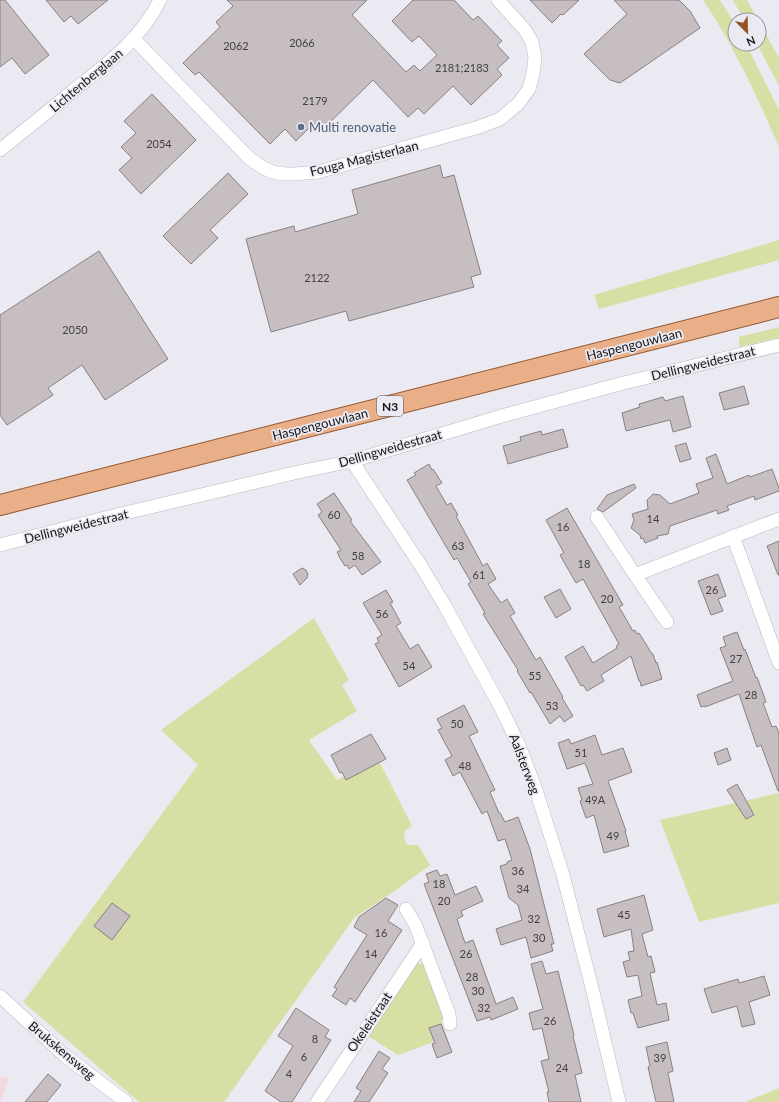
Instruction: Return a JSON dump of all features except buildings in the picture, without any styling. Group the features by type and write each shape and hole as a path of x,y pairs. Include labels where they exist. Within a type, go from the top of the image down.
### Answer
{"main road":[{"name":"Haspengouwlaan","path":"0,505 779,307"}],"street":[{"name":"Lichtenberglaan","path":"0,150 112,60 134,39 155,11 160,0"},
{"name":"Fouga Magisterlaan","path":"134,39 249,158 267,170 275,173 297,174 318,172 479,127 500,119 518,104 529,89 533,74 534,58 532,42 526,30 498,0"},
{"name":"Dellingweidestraat","path":"0,545 133,512 352,461 505,415 779,344"},
{"name":"Aalsterweg","path":"352,461 421,566 445,606 500,706 518,743 535,787 563,875 593,992 618,1102"},
{"path":"597,517 667,622"},
{"path":"635,575 779,519"},
{"path":"733,536 779,663"},
{"path":"406,909 415,924 449,1014 450,1024"},
{"name":"Okeleistraat","path":"317,1102 422,943"},
{"name":"Brukskensweg","path":"0,996 64,1054 126,1102"}],"shaded area":[{"path":"0,1076 9,1078 1,1102 0,1102"}],"green space":[{"path":"703,0 720,0 728,12 727,39 725,35"},
{"path":"733,0 747,0 754,12 740,12"},
{"path":"767,36 779,58 779,86 761,52 767,52"},
{"path":"734,52 750,52 779,110 779,147 762,109"},
{"path":"779,240 779,260 599,309 594,295"},
{"path":"779,327 779,338 739,347 739,337"},
{"path":"314,618 349,680 342,685 357,711 309,740 337,780 378,759 412,826 405,831 404,839 408,845 418,845 430,865 392,893 354,918 224,1102 139,1102 23,1002 198,765 161,730"},
{"path":"779,793 779,903 699,922 660,820"},
{"path":"418,963 425,964 445,1016 441,1021 447,1037 398,1055 368,1036 413,965"},
{"path":"779,1088 779,1102 745,1102"}],"place":[{"name":"Multi renovatie","path":"301,127"}]}
